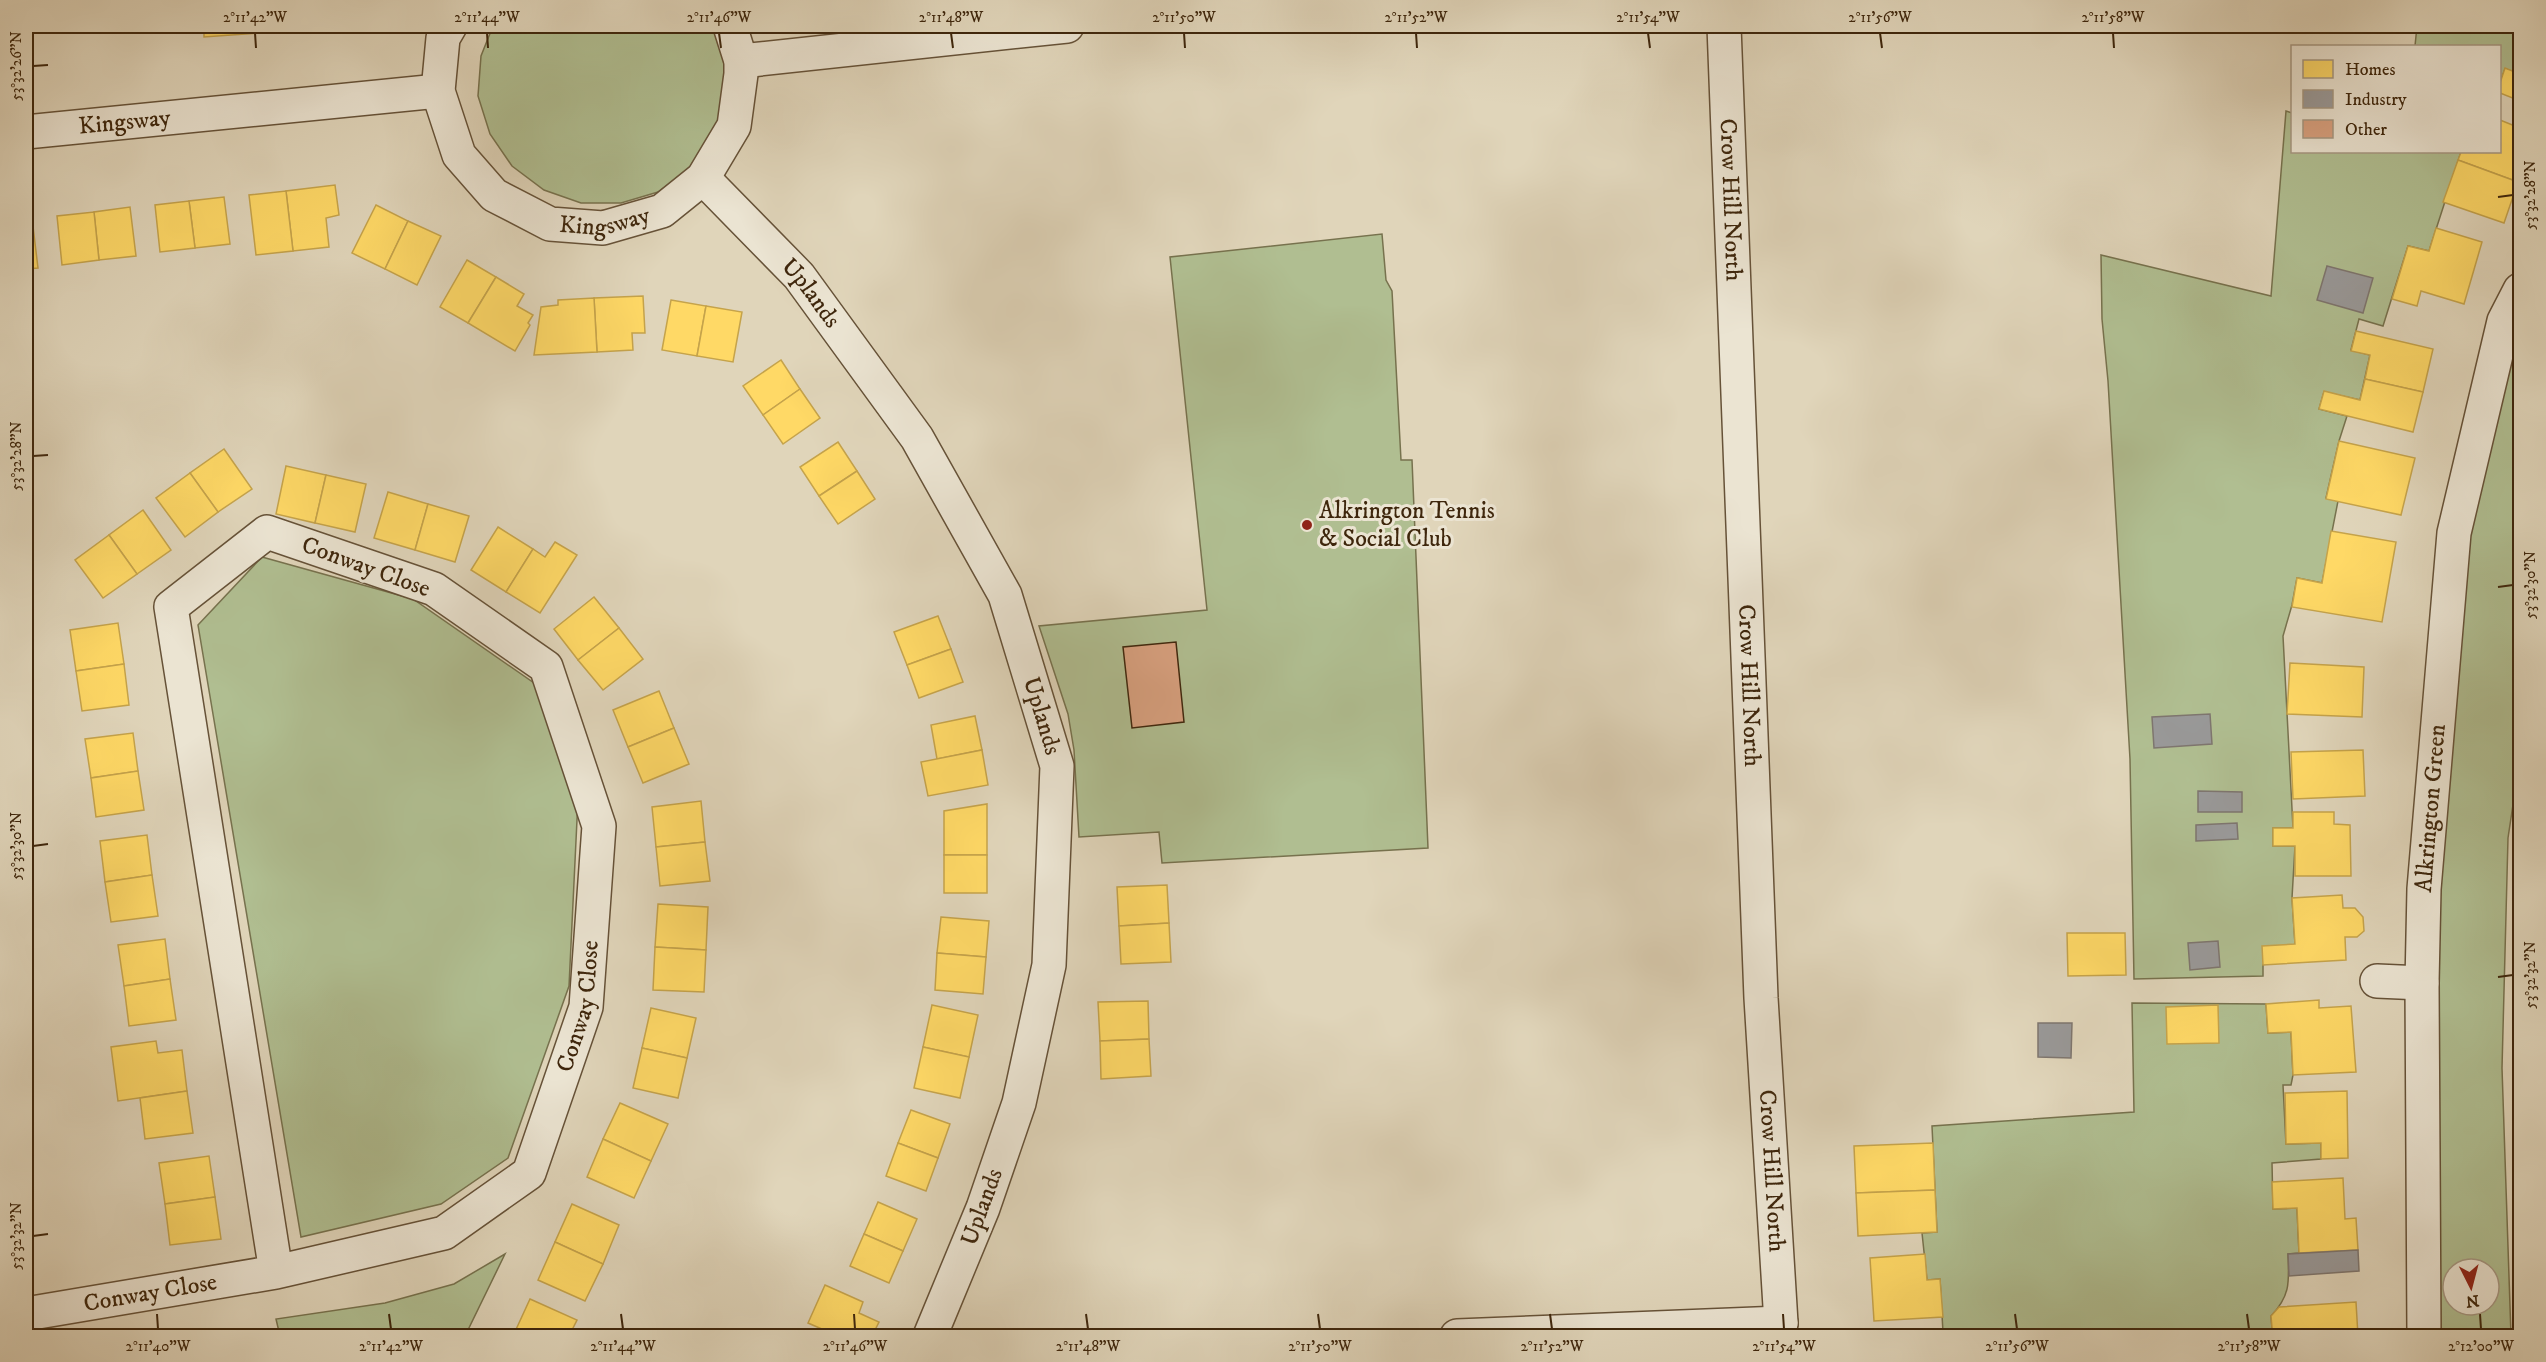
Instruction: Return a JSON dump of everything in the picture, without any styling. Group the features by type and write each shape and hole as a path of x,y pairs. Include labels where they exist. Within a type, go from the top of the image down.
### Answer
{"street":[{"name":"Kingsway","path":"450,26 443,38 438,91 459,155 494,195 550,224 603,228 662,211 703,178 734,126 741,61 730,26"},
{"path":"741,61 1067,26"},
{"name":"Crow Hill North","path":"1724,26 1761,998 1790,1330"},
{"name":"Kingsway","path":"26,132 438,91"},
{"name":"Uplands","path":"703,178 799,276 917,438 1005,595 1057,766 1048,965 1019,1103 983,1208 930,1336"},
{"name":"Alkrington Green","path":"2424,1336 2422,983 2424,889 2454,533 2504,321 2520,290"},
{"name":"Conway Close","path":"26,1314 276,1272 444,1233 529,1173 585,1006 599,826 546,667 434,589 267,532 171,607 276,1272"},
{"path":"2377,981 2422,983"},
{"path":"1457,1336 1790,1330"}],"green space":[{"path":"493,26 712,26 724,56 725,96 714,136 691,168 658,192 621,203 581,203 544,190 512,166 490,134 478,96 481,56"},
{"path":"2417,26 2519,26 2516,34 2520,36 2520,74 2505,69 2501,80 2501,45 2415,45"},
{"path":"2286,111 2291,113 2291,153 2461,153 2429,251 2408,246 2383,326 2359,319 2351,350 2370,355 2360,400 2324,392 2319,409 2347,416 2326,498 2338,501 2322,583 2297,578 2283,636 2293,828 2273,828 2273,846 2295,846 2292,898 2295,944 2263,965 2263,976 2134,979 2130,759 2108,381 2102,319 2101,255 2271,296"},
{"name":"Alkrington Tennis & Social Club","path":"1382,234 1386,280 1392,291 1401,460 1412,460 1428,848 1162,863 1159,832 1079,837 1074,750 1068,714 1039,626 1207,610 1170,257"},
{"path":"2520,311 2520,758 2508,838 2502,1068 2511,1336 2437,1336 2422,983 2469,478"},
{"path":"262,557 413,599 534,683 578,799 569,986 508,1158 441,1204 301,1237 198,625"},
{"path":"2132,1003 2266,1004 2268,1033 2291,1032 2293,1075 2291,1085 2283,1085 2286,1144 2321,1143 2321,1159 2272,1163 2273,1209 2297,1208 2299,1253 2288,1254 2287,1287 2282,1301 2271,1316 2272,1328 2278,1334 2296,1333 2296,1336 1956,1336 1956,1331 1943,1332 1940,1279 1927,1280 1922,1233 1937,1232 1932,1126 2134,1112"},
{"path":"505,1254 465,1336 280,1336 276,1319 385,1303 454,1284"}],"building: Homes":[{"path":"204,26 286,26 286,31 204,37"},
{"path":"2505,68 2520,74 2520,101 2501,93 2501,80"},
{"path":"2501,120 2520,128 2518,182 2458,160 2461,153 2501,153"},
{"path":"2458,160 2518,182 2504,223 2443,202"},
{"path":"335,185 339,215 326,218 329,247 293,251 286,191"},
{"path":"286,191 293,251 256,255 249,195"},
{"path":"224,197 230,244 195,248 189,201"},
{"path":"189,201 195,248 160,252 155,205"},
{"path":"376,205 408,221 385,269 352,253"},
{"path":"130,207 136,256 99,260 94,212"},
{"path":"94,212 99,260 62,265 57,216"},
{"path":"32,218 38,268 26,269 26,219"},
{"path":"408,221 441,236 417,285 385,269"},
{"path":"2436,228 2482,242 2464,304 2421,291 2417,306 2392,299 2408,246 2429,251"},
{"path":"467,260 496,277 468,323 440,307"},
{"path":"496,277 524,294 517,306 533,315 515,351 468,323"},
{"path":"643,296 645,333 632,333 633,350 597,352 594,298"},
{"path":"594,298 597,352 534,355 541,307 558,305 558,300"},
{"path":"671,300 706,306 697,356 662,350"},
{"path":"706,306 742,312 733,362 697,356"},
{"path":"2356,331 2433,349 2423,392 2365,379 2370,355 2351,351"},
{"path":"781,360 800,389 763,415 743,386"},
{"path":"2365,379 2423,392 2413,432 2319,409 2324,391 2360,400"},
{"path":"800,389 820,418 783,444 763,415"},
{"path":"2339,441 2415,458 2401,515 2326,499"},
{"path":"838,442 857,471 819,496 800,467"},
{"path":"224,449 252,489 218,512 190,473"},
{"path":"286,466 326,475 315,523 276,514"},
{"path":"857,471 875,499 838,524 819,496"},
{"path":"190,473 218,512 185,537 156,498"},
{"path":"326,475 366,484 355,532 315,523"},
{"path":"388,492 428,504 415,550 374,538"},
{"path":"428,504 469,516 455,562 415,550"},
{"path":"143,510 171,550 137,574 109,535"},
{"path":"498,527 533,549 506,592 471,570"},
{"path":"2331,531 2396,542 2382,622 2292,607 2297,578 2322,583"},
{"path":"109,535 137,574 103,598 75,560"},
{"path":"555,542 577,555 540,613 506,592 533,549 545,557"},
{"path":"594,597 619,628 578,660 554,629"},
{"path":"938,616 951,649 907,665 894,632"},
{"path":"118,623 124,664 76,671 70,630"},
{"path":"619,628 643,659 603,690 578,660"},
{"path":"951,649 963,682 919,698 907,665"},
{"path":"2290,663 2364,667 2362,717 2287,714"},
{"path":"124,664 129,705 82,711 76,671"},
{"path":"659,691 674,728 628,747 613,710"},
{"path":"975,716 982,750 937,759 931,725"},
{"path":"674,728 689,764 643,783 628,747"},
{"path":"133,733 138,771 91,778 85,739"},
{"path":"982,750 988,785 928,796 921,762"},
{"path":"2363,750 2365,796 2293,799 2291,752"},
{"path":"138,771 144,810 96,817 91,778"},
{"path":"701,801 705,842 656,847 652,807"},
{"path":"987,804 987,855 944,855 944,811"},
{"path":"2293,812 2334,812 2334,824 2350,825 2351,876 2295,876 2295,846 2273,846 2273,828 2293,828"},
{"path":"147,835 152,875 105,882 100,841"},
{"path":"705,842 710,881 660,886 656,847"},
{"path":"944,855 987,855 987,893 944,893"},
{"path":"152,875 158,916 111,922 105,882"},
{"path":"1167,885 1169,923 1119,926 1117,887"},
{"path":"2342,895 2343,908 2355,908 2363,917 2364,931 2357,937 2345,937 2346,960 2263,965 2262,946 2295,944 2292,898"},
{"path":"658,904 708,907 706,950 655,947"},
{"path":"941,917 989,921 986,957 937,953"},
{"path":"1169,923 1171,962 1121,964 1119,926"},
{"path":"2067,933 2125,933 2126,975 2068,976"},
{"path":"165,939 170,979 124,986 118,945"},
{"path":"655,947 706,950 704,992 653,990"},
{"path":"937,953 986,957 983,994 935,990"},
{"path":"170,979 176,1020 129,1026 124,986"},
{"path":"2319,1000 2319,1008 2351,1006 2356,1072 2293,1075 2291,1032 2268,1033 2266,1004"},
{"path":"1148,1001 1149,1039 1100,1041 1098,1002"},
{"path":"932,1005 978,1015 969,1057 923,1047"},
{"path":"2218,1005 2219,1043 2167,1044 2166,1007"},
{"path":"651,1008 696,1018 687,1058 642,1048"},
{"path":"1149,1039 1151,1076 1101,1079 1100,1041"},
{"path":"156,1041 158,1053 182,1050 187,1091 118,1101 111,1047"},
{"path":"923,1047 969,1057 960,1098 914,1088"},
{"path":"642,1048 687,1058 678,1098 633,1088"},
{"path":"187,1091 193,1133 145,1139 140,1098"},
{"path":"2347,1091 2348,1158 2321,1159 2321,1143 2286,1144 2285,1093"},
{"path":"620,1103 668,1124 651,1161 603,1139"},
{"path":"911,1110 950,1124 938,1158 898,1143"},
{"path":"603,1139 651,1161 634,1198 587,1177"},
{"path":"898,1143 938,1158 926,1191 886,1176"},
{"path":"1933,1143 1935,1190 1856,1193 1854,1146"},
{"path":"209,1156 215,1197 165,1204 159,1163"},
{"path":"2343,1178 2345,1219 2356,1218 2358,1250 2299,1253 2297,1208 2273,1209 2272,1182"},
{"path":"1935,1190 1937,1232 1858,1236 1856,1193"},
{"path":"215,1197 221,1239 170,1245 165,1204"},
{"path":"878,1202 917,1219 903,1251 864,1234"},
{"path":"572,1204 619,1225 603,1264 555,1242"},
{"path":"864,1234 903,1251 889,1283 850,1266"},
{"path":"555,1242 603,1264 585,1301 538,1280"},
{"path":"1925,1254 1927,1280 1940,1279 1943,1317 1874,1321 1870,1258"},
{"path":"825,1285 863,1302 859,1313 879,1322 872,1336 838,1336 808,1323"},
{"path":"530,1299 577,1320 569,1336 513,1336"},
{"path":"2356,1302 2358,1336 2296,1336 2296,1333 2278,1334 2272,1328 2271,1316 2279,1307"},
{"path":"824,1331 838,1336 822,1336"},
{"path":"1956,1331 1956,1336 1906,1336 1906,1334"}],"building: Industry":[{"path":"2327,266 2373,278 2363,313 2317,300"},
{"path":"2210,714 2212,744 2154,748 2152,717"},
{"path":"2198,791 2242,792 2242,812 2198,812"},
{"path":"2237,823 2238,839 2196,841 2196,825"},
{"path":"2218,941 2220,967 2190,970 2188,943"},
{"path":"2038,1023 2072,1023 2071,1058 2038,1057"},
{"path":"2358,1250 2359,1271 2289,1276 2288,1254"}],"building: Other":[{"path":"1176,642 1184,722 1132,728 1123,647"}],"place":[{"name":"Alkrington Tennis & Social Club","path":"1307,525"}]}
